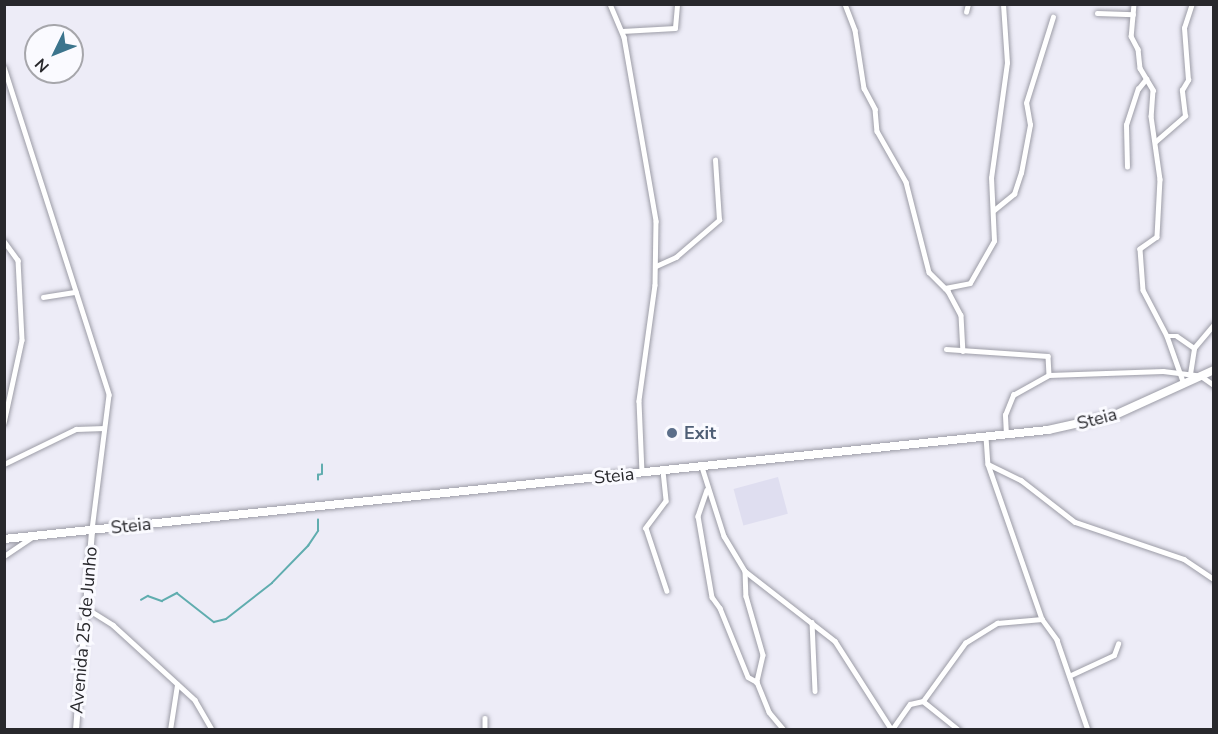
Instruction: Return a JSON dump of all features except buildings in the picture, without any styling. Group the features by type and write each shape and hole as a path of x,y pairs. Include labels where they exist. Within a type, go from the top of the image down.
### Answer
{"main road":[{"name":"Steia","path":"4,539 1006,435 1092,422 1134,408 1214,370"}],"street":[{"path":"610,4 622,31 655,213 656,266 639,401 642,473"},
{"path":"622,31 675,28 677,4"},
{"path":"846,4 877,132 906,182 929,272 945,288 961,315 963,351"},
{"path":"848,12 852,4"},
{"path":"966,12 968,4"},
{"path":"945,288 970,283 986,260 994,241 991,178 1007,68 1003,4"},
{"path":"1134,4 1131,36 1146,79 1153,90 1155,142 1160,178 1157,237 1140,252 1143,290 1167,336 1184,384"},
{"path":"1155,142 1184,119 1182,90 1188,80 1184,28 1192,4"},
{"path":"1097,13 1133,14"},
{"path":"994,210 1014,194 1021,173 1029,125 1026,103 1053,16"},
{"path":"4,67 108,395 92,530"},
{"path":"1127,167 1126,126 1138,89 1146,79"},
{"path":"656,266 676,257 718,220 715,160"},
{"path":"4,241 18,260 22,340 4,423"},
{"path":"43,297 76,292"},
{"path":"1190,374 1194,348 1214,324"},
{"path":"1167,336 1177,336 1194,348"},
{"path":"946,349 1048,356 1049,375"},
{"path":"1006,435 1005,410 1012,395 1049,375 1179,372 1201,376 1214,385"},
{"path":"4,464 76,429 104,428"},
{"path":"986,437 988,464 1022,552 1042,619 1057,640 1088,729"},
{"path":"988,464 1021,480 1075,522 1184,559 1214,579"},
{"path":"702,467 707,490 724,536 744,571 839,645 892,729 910,704 923,701 965,643 997,622 1042,619"},
{"path":"663,471 666,501 646,528 667,591"},
{"path":"707,490 698,516 711,594 747,674 757,682 769,712 784,729"},
{"name":"Avenida 25 de Junho","path":"76,729 92,530"},
{"path":"4,556 34,536"},
{"path":"744,571 746,596 763,655 757,682"},
{"path":"86,608 113,625 202,708 212,729"},
{"path":"812,622 815,690"},
{"path":"1071,675 1114,655 1118,644"},
{"path":"170,729 177,685"},
{"path":"923,701 959,729"},
{"path":"485,718 485,729"}],"shaded area":[{"path":"778,477 788,514 743,526 734,489"}],"waterway":[{"path":"318,480 318,475 322,474 322,465"},
{"path":"141,600 148,596 162,601 177,593 214,622 226,619 272,583 308,546 318,531 318,520"}],"place":[{"name":"Exit","path":"672,433"}]}
